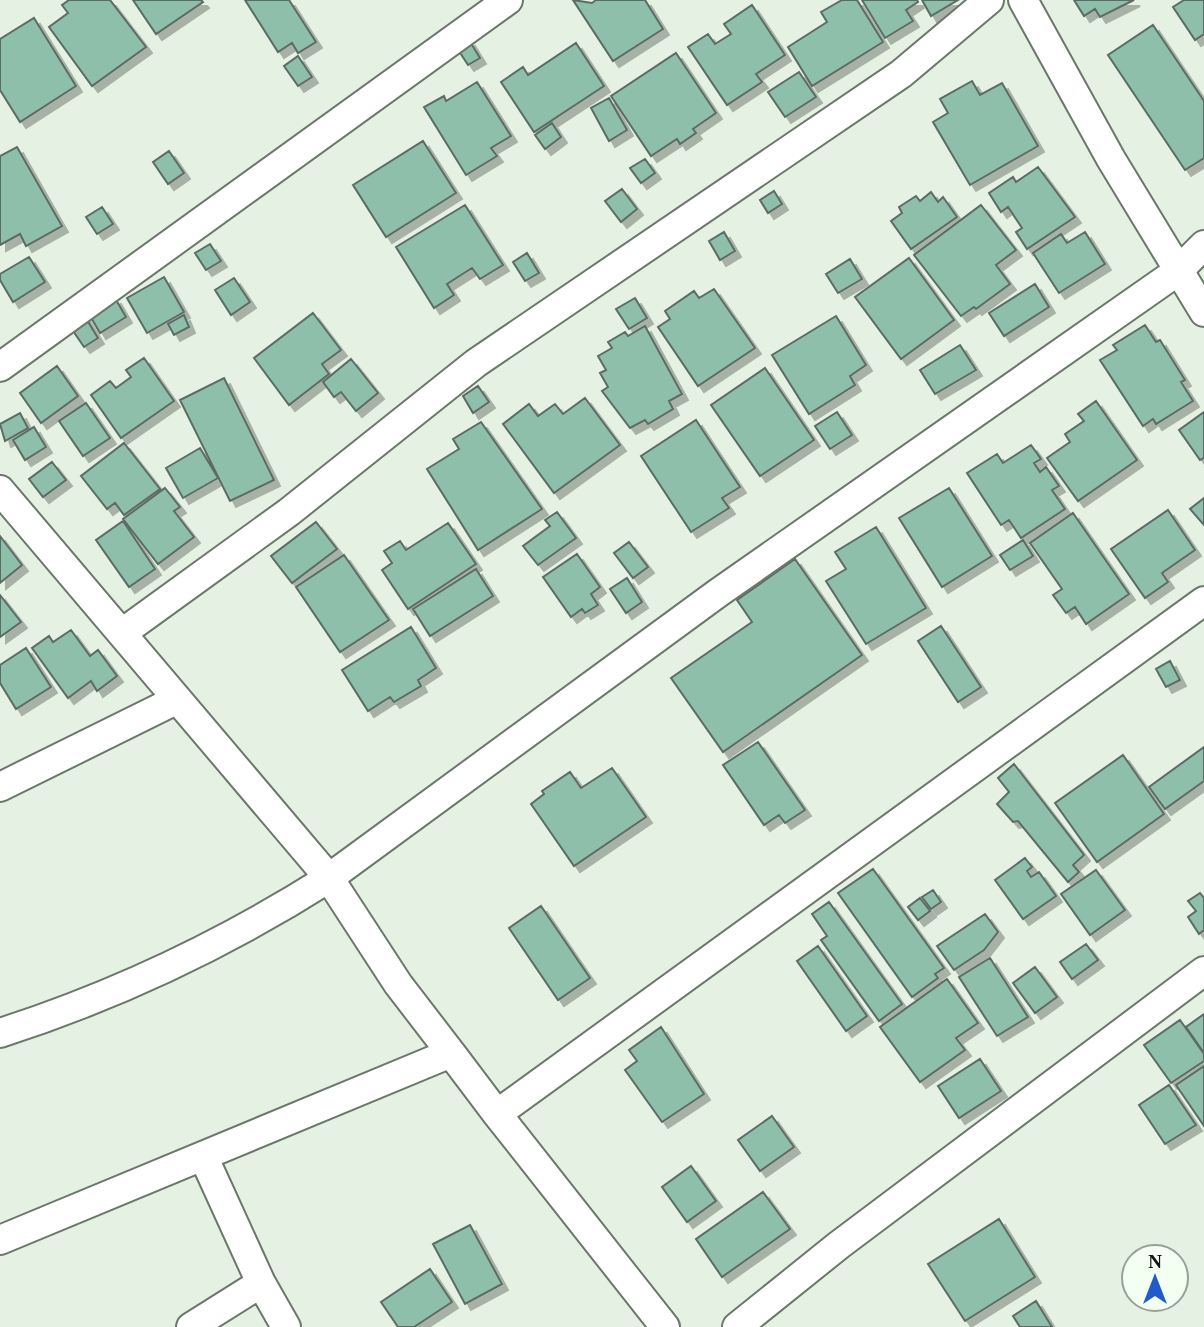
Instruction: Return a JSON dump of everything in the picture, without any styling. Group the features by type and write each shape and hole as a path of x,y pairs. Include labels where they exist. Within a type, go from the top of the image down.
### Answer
{"street":[{"path":"0,367 508,0"},
{"path":"122,633 289,512 476,363 901,74 989,0"},
{"path":"1023,0 1111,159 1204,312"},
{"path":"0,1033 160,973 270,915 329,878 718,593 1178,271 1204,246"},
{"path":"0,490 329,878 398,984 665,1327"},
{"path":"497,1114 1204,601"},
{"path":"0,787 176,700"},
{"path":"737,1327 839,1245 1204,971"},
{"path":"0,1240 204,1158 451,1053"},
{"path":"204,1158 261,1283 286,1327"},
{"path":"191,1327 261,1283"}],"building":[{"path":"69,0 110,0 146,47 92,86 49,27 68,13 62,5"},
{"path":"133,0 201,0 203,2 156,34"},
{"path":"245,0 289,0 316,42 298,53 292,43 278,52"},
{"path":"573,0 592,3 596,0 645,0 663,29 613,61"},
{"path":"842,0 857,0 883,42 812,86 788,47 827,22 821,12"},
{"path":"862,0 918,2 906,10 913,21 885,38"},
{"path":"922,0 958,0 931,16"},
{"path":"1074,0 1134,0 1100,17 1095,9 1084,16"},
{"path":"1184,0 1204,0 1204,34 1195,40 1173,7"},
{"path":"752,5 785,55 756,74 762,82 727,105 688,47 708,34 715,44 731,34 724,24"},
{"path":"34,18 76,86 20,122 0,90 0,39"},
{"path":"1153,25 1204,101 1204,158 1185,170 1108,55"},
{"path":"469,40 480,58 468,65 457,48"},
{"path":"576,43 604,86 534,132 501,82 523,67 528,75"},
{"path":"676,53 716,113 693,129 696,133 680,144 677,139 651,156 611,96"},
{"path":"298,56 312,77 298,86 284,66"},
{"path":"799,72 816,97 785,117 768,92"},
{"path":"972,81 980,95 1002,83 1038,146 970,185 933,122 948,113 940,99"},
{"path":"477,82 511,136 491,148 497,156 466,175 424,107 444,96 446,101"},
{"path":"609,98 627,130 609,141 591,108"},
{"path":"552,123 561,137 545,149 535,135"},
{"path":"423,141 456,193 386,237 353,185"},
{"path":"17,147 62,226 26,246 20,234 0,245 0,156"},
{"path":"169,151 184,173 168,184 153,162"},
{"path":"645,159 655,173 641,183 630,168"},
{"path":"1038,167 1075,217 1027,249 1016,232 1022,228 1008,207 1001,212 989,193 1013,177 1016,182"},
{"path":"622,189 637,209 621,222 605,201"},
{"path":"774,191 782,204 768,213 760,200"},
{"path":"931,192 938,202 943,197 957,217 911,249 891,221 902,213 899,207 916,196 920,201"},
{"path":"465,205 503,265 480,279 472,268 447,284 454,295 434,308 396,247"},
{"path":"981,205 1016,250 996,265 1010,284 976,309 974,307 961,316 914,255"},
{"path":"102,207 113,224 97,234 86,217"},
{"path":"724,232 735,251 720,260 709,241"},
{"path":"1085,232 1105,264 1059,293 1033,253 1061,234 1067,243"},
{"path":"210,244 221,261 206,270 195,253"},
{"path":"527,253 539,273 525,281 513,262"},
{"path":"29,257 45,282 13,302 0,280 0,274"},
{"path":"909,258 954,320 901,359 855,297"},
{"path":"850,259 862,279 838,293 826,274"},
{"path":"164,277 184,312 147,333 127,298"},
{"path":"234,278 250,302 231,315 215,290"},
{"path":"1035,284 1049,307 1004,336 989,313"},
{"path":"714,289 755,348 698,386 658,327 670,319 665,311 694,291 699,298"},
{"path":"115,298 126,317 100,333 89,314"},
{"path":"635,298 647,318 629,329 616,309"},
{"path":"313,313 341,350 322,364 329,374 289,405 254,358"},
{"path":"84,315 98,338 84,347 69,325"},
{"path":"184,315 189,327 174,335 168,324"},
{"path":"836,316 866,365 850,376 855,385 809,414 772,355"},
{"path":"1145,325 1156,342 1160,340 1185,380 1181,382 1193,401 1156,424 1153,419 1143,426 1100,360 1117,350 1113,345"},
{"path":"645,326 682,394 669,401 673,409 648,424 645,420 630,428 602,391 608,387 600,373 606,370 598,356 612,348 608,342 625,332 628,336"},
{"path":"960,345 976,370 935,394 920,370"},
{"path":"144,358 174,401 121,438 91,395 110,381 116,388 131,377 126,370"},
{"path":"351,359 378,393 356,411 341,392 334,397 323,382"},
{"path":"57,366 78,396 41,423 20,393"},
{"path":"765,368 814,440 760,476 711,405"},
{"path":"224,378 274,480 230,501 180,400"},
{"path":"478,386 489,402 473,413 463,396"},
{"path":"585,398 620,445 554,493 503,424 529,404 538,416 555,404 563,414"},
{"path":"1096,401 1137,460 1078,501 1047,458 1070,442 1065,434 1084,421 1078,414"},
{"path":"86,403 110,438 83,456 59,421"},
{"path":"837,412 852,435 830,449 815,426"},
{"path":"1204,412 1204,458 1200,460 1179,430"},
{"path":"20,413 28,428 5,441 0,424"},
{"path":"696,420 740,487 722,498 729,508 691,532 641,456"},
{"path":"481,422 542,509 478,550 427,469 459,449 453,439"},
{"path":"34,427 46,447 25,460 13,440"},
{"path":"124,443 160,489 124,515 115,503 107,509 81,476"},
{"path":"1031,445 1041,459 1034,463 1040,472 1046,467 1059,486 1052,490 1065,509 1021,538 1009,520 1001,525 967,473 997,454 1003,463"},
{"path":"200,448 218,478 183,498 166,468"},
{"path":"52,462 66,480 43,497 29,479"},
{"path":"165,488 180,507 174,511 194,537 158,564 123,519"},
{"path":"949,488 992,556 942,587 899,518"},
{"path":"1204,498 1204,525 1190,509"},
{"path":"1168,510 1195,550 1162,573 1168,582 1145,598 1111,549"},
{"path":"557,512 576,538 538,565 523,546 550,526 545,520"},
{"path":"1073,513 1129,594 1086,624 1075,607 1066,613 1053,595 1062,589 1030,543"},
{"path":"123,521 155,569 129,587 96,540"},
{"path":"316,522 337,549 292,583 271,556"},
{"path":"448,523 476,564 408,609 382,570 392,563 384,551 400,541 406,550"},
{"path":"876,527 926,608 866,644 826,581 846,569 835,552"},
{"path":"0,536 22,565 0,583"},
{"path":"1023,540 1033,556 1010,570 1000,555"},
{"path":"629,542 648,567 633,578 614,553"},
{"path":"577,554 600,587 591,594 598,605 585,613 582,609 571,617 543,577"},
{"path":"344,555 389,620 340,652 296,587"},
{"path":"795,559 862,655 723,752 671,678 752,622 737,600"},
{"path":"476,569 493,596 430,636 413,609"},
{"path":"627,578 642,602 626,613 610,589"},
{"path":"0,595 21,622 0,637"},
{"path":"941,626 981,687 958,702 918,641"},
{"path":"411,627 436,668 418,680 421,686 394,702 390,697 368,711 342,670"},
{"path":"71,630 90,656 98,650 117,676 97,691 91,681 68,698 32,648 49,636 53,642"},
{"path":"26,648 51,687 16,709 0,683 0,665"},
{"path":"1170,661 1180,680 1166,687 1156,669"},
{"path":"758,742 805,810 785,823 779,815 764,825 723,765"},
{"path":"1204,747 1204,781 1165,809 1149,787"},
{"path":"1123,755 1164,814 1097,862 1055,803"},
{"path":"1014,764 1084,855 1073,865 1079,872 1068,882 1018,821 1013,822 997,804 1009,792 998,778"},
{"path":"612,768 646,817 574,866 531,804 544,794 542,791 570,772 581,788"},
{"path":"1025,858 1032,867 1027,871 1031,877 1039,872 1056,896 1023,919 995,880"},
{"path":"873,869 944,968 935,974 938,978 912,997 838,893"},
{"path":"1096,870 1125,910 1090,935 1061,894"},
{"path":"933,890 941,902 931,909 922,897"},
{"path":"1200,893 1204,898 1204,930 1199,934 1188,917 1196,911 1188,901"},
{"path":"920,898 930,911 918,920 908,907"},
{"path":"829,902 902,1004 879,1021 821,940 827,936 812,914"},
{"path":"541,906 590,978 558,1000 509,928"},
{"path":"985,914 998,932 984,950 954,970 937,946"},
{"path":"1086,944 1098,960 1072,979 1060,962"},
{"path":"818,946 867,1016 846,1031 797,961"},
{"path":"990,958 1028,1017 997,1036 959,977"},
{"path":"1035,967 1057,997 1035,1013 1013,983"},
{"path":"947,979 978,1023 956,1038 965,1050 920,1082 880,1027"},
{"path":"1204,1014 1204,1053 1186,1027"},
{"path":"1180,1020 1204,1054 1204,1061 1171,1083 1144,1045"},
{"path":"661,1027 704,1094 662,1122 625,1070 637,1061 629,1050"},
{"path":"980,1059 1001,1091 959,1118 938,1086"},
{"path":"1204,1066 1204,1126 1176,1085"},
{"path":"1169,1085 1196,1125 1165,1144 1139,1105"},
{"path":"772,1116 794,1147 760,1171 738,1140"},
{"path":"691,1166 716,1201 687,1222 662,1187"},
{"path":"763,1192 790,1229 722,1277 696,1239"},
{"path":"999,1219 1035,1277 965,1321 928,1264"},
{"path":"470,1225 502,1284 465,1304 433,1244"},
{"path":"430,1269 452,1302 414,1327 398,1327 381,1302"},
{"path":"1036,1301 1052,1327 1020,1327 1013,1316"}]}
